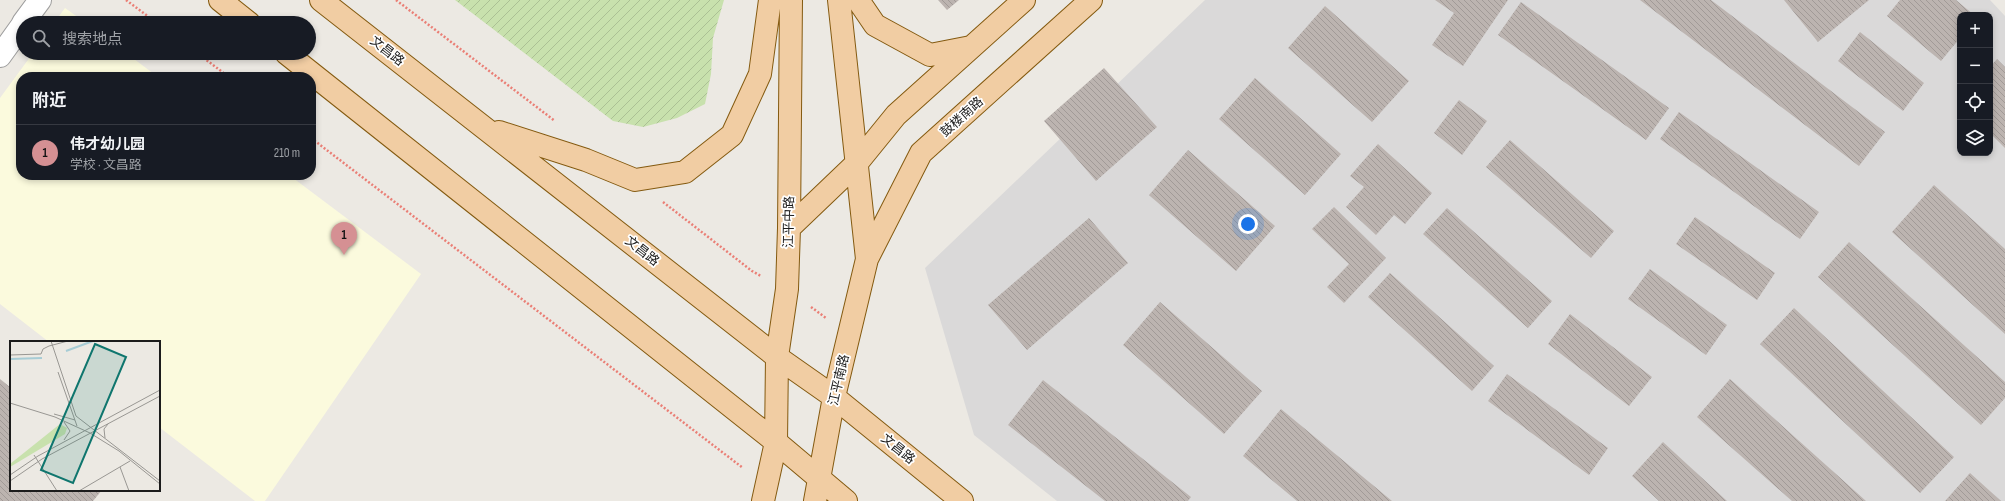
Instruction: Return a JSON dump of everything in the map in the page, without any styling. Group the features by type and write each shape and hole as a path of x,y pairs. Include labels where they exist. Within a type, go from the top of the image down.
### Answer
{"main road":[{"path":"220,0 240,16"},
{"name":"文昌路","path":"321,0 486,127 777,357 834,397 962,501"},
{"path":"486,127 586,160 635,180 685,172 732,135 760,74 770,0"},
{"name":"江平中路","path":"776,442 777,357 787,288 790,228 791,0"},
{"path":"839,0 867,259"},
{"path":"858,0 875,25 930,55 971,47"},
{"path":"790,228 857,163 896,115 1024,0"},
{"name":"鼓楼南路","path":"867,259 921,153 1091,0"},
{"path":"295,60 310,72"},
{"path":"316,77 776,442 846,501"},
{"name":"江平南路","path":"815,501 834,397 867,259"},
{"path":"764,493 776,442"}],"street":[{"path":"28,16 40,0"},
{"path":"0,56 16,33"}],"path":[{"path":"126,0 147,16"},
{"path":"206,60 222,72"},
{"path":"316,142 764,493"}],"shaded area":[{"path":"1205,0 1990,0 2005,16 2005,501 1057,501 974,435 925,268"},
{"path":"65,8 76,16 59,16"},
{"path":"28,60 135,60 151,72 19,72"},
{"path":"16,76 16,180 296,180 421,274 265,501 255,501 160,428 160,341 48,341 0,304 0,98"}],"green space":[{"path":"455,0 724,0 713,38 711,74 705,104 677,118 643,127 613,121"}],"building":[{"path":"938,0 959,0 947,10"},
{"path":"1435,0 1508,0 1463,66 1432,45 1454,13"},
{"path":"1640,0 1711,0 1885,132 1859,166"},
{"path":"1784,0 1869,0 1818,42"},
{"path":"1900,0 1956,0 1970,12 1957,12 1957,42 1941,61 1887,16"},
{"path":"1521,2 1669,108 1646,140 1498,35"},
{"path":"1325,6 1409,81 1372,122 1288,48"},
{"path":"1860,32 1924,83 1903,111 1838,61"},
{"path":"1997,59 2005,67 2005,148 1993,136 1993,64"},
{"path":"1104,68 1157,127 1096,181 1044,121"},
{"path":"1255,78 1341,154 1305,195 1219,119"},
{"path":"1459,100 1487,121 1462,155 1434,133"},
{"path":"1679,112 1819,212 1800,239 1660,139"},
{"path":"1510,140 1614,231 1591,258 1486,167"},
{"path":"1378,144 1432,193 1405,224 1394,215 1376,235 1346,207 1364,187 1350,176"},
{"path":"1188,150 1275,226 1236,271 1149,195"},
{"path":"1934,185 2005,249 2005,334 1892,232"},
{"path":"1334,207 1386,258 1344,303 1327,287 1349,264 1312,229"},
{"path":"1447,208 1552,301 1528,328 1423,234"},
{"path":"1695,217 1775,273 1757,300 1676,244"},
{"path":"1089,218 1128,263 1027,350 988,305"},
{"path":"1849,242 2005,382 2005,398 1981,425 1818,277"},
{"path":"1650,269 1727,325 1706,355 1628,299"},
{"path":"1390,273 1494,366 1472,391 1368,297"},
{"path":"1160,302 1262,391 1224,434 1123,345"},
{"path":"1794,308 1954,457 1920,493 1760,344"},
{"path":"1570,314 1652,377 1629,406 1548,344"},
{"path":"1507,374 1608,448 1589,475 1488,401"},
{"path":"0,379 10,387 10,491 101,491 93,501 0,501"},
{"path":"1730,379 1866,501 1792,501 1697,417"},
{"path":"1043,380 1191,497 1188,501 1105,501 1008,425"},
{"path":"1281,409 1392,501 1297,501 1243,456"},
{"path":"1663,442 1727,501 1659,501 1632,476"},
{"path":"1970,473 2001,501 1945,501"}],"place":[{"name":"伟才幼儿园","path":"344,255"}]}
